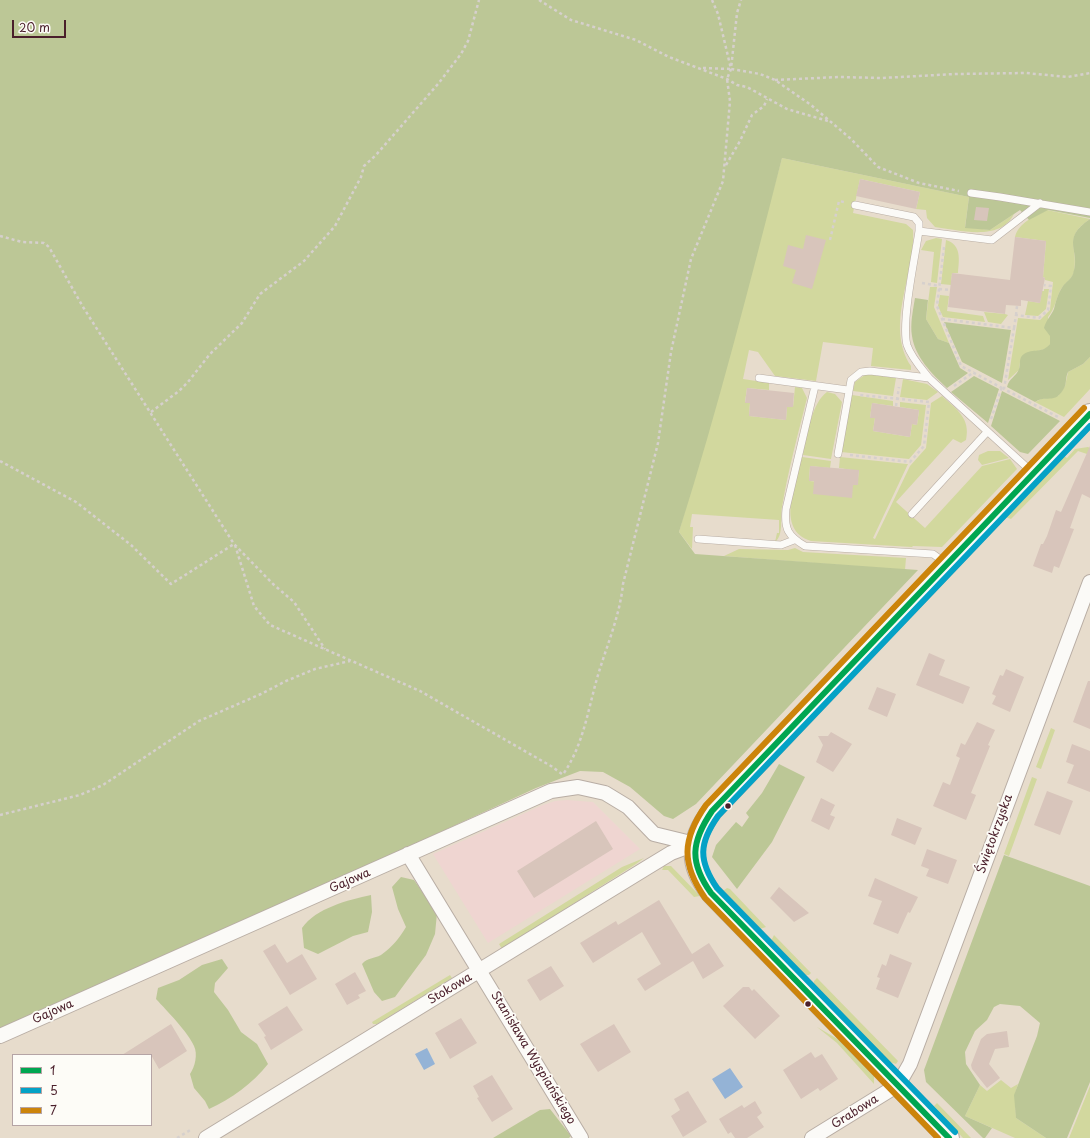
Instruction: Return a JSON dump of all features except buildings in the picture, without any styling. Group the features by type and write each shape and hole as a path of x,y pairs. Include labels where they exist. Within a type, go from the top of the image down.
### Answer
{"street":[{"path":"949,1138 711,893 698,873 694,857 695,844 701,827 712,811 1089,415"},
{"name":"Świętokrzyska","path":"898,1085 910,1064 1090,582"},
{"name":"Gajowa","path":"0,1036 550,791 578,786 605,793 628,807 654,834 695,844"},
{"name":"Stokowa","path":"206,1138 671,853 695,844"},
{"name":"Stanisława Wyspiańskiego","path":"408,854 581,1138"},
{"name":"Grabowa","path":"812,1138 898,1085"}],"lane":[{"path":"971,194 1040,203 1090,212"},
{"path":"919,231 992,240 1040,203"},
{"path":"854,205 914,217 919,223 905,326 907,345 916,362 929,378 1034,473"},
{"path":"838,454 851,380 861,372 870,371 929,378"},
{"path":"759,378 848,392"},
{"path":"815,386 786,509 785,520 787,531 794,540 805,546 816,548 933,554 947,564"},
{"path":"912,514 987,432"},
{"path":"698,539 781,545 794,540"}],"path":[{"path":"151,412 179,391 188,382 210,354 242,322 260,294 304,261 335,226 361,177 364,166 376,155 438,84 461,54 468,41 479,0"},
{"path":"539,0 571,20 636,40 669,56 727,79 737,85 747,87 788,109 830,122"},
{"path":"712,0 718,14 731,69"},
{"path":"563,774 580,744 598,676 622,600 623,584 658,443 671,352 693,250 709,217 723,181 726,165 725,145 730,101 727,79 731,69 737,13 741,0"},
{"path":"701,68 731,69 760,74 775,80 811,105 851,139 878,167 919,183 971,194"},
{"path":"775,80 839,77 882,78 955,74 1026,73 1068,77 1090,73"},
{"path":"726,165 740,141 752,115 764,106 767,99"},
{"path":"830,240 840,201 854,205"},
{"path":"945,234 937,306 961,366 1062,419"},
{"path":"0,236 22,242 44,243 50,246 56,255 70,286 234,544 273,584 294,602 325,649"},
{"path":"912,282 950,290"},
{"path":"1016,315 1039,318 1048,310 1051,286 1044,285"},
{"path":"987,432 1003,388 1017,306"},
{"path":"942,319 1014,328"},
{"path":"944,393 974,372"},
{"path":"896,406 900,375"},
{"path":"838,454 910,462 924,446 929,402 848,392"},
{"path":"0,460 76,502 130,546 171,584 234,544"},
{"path":"234,544 254,606 270,625 420,691 551,766 578,786"},
{"path":"0,815 80,796 102,785 199,721 315,669 351,661"}],"shaded area":[{"path":"567,800 593,802 640,849 488,943 433,854 543,805 555,801"}],"green space":[{"path":"0,0 1090,0 1090,218 1048,210 1029,220 1020,210 990,230 965,228 969,197 782,158 746,299 679,532 695,554 918,570 696,804 673,819 664,816 630,787 603,772 580,771 536,788 0,1035"},
{"path":"782,158 969,197 965,227 990,230 1014,214 1008,223 989,231 967,232 935,227 927,218 926,210 916,209 920,192 860,179 853,213 906,224 913,230 913,247 903,299 900,334 903,350 911,366 911,370 871,366 873,348 823,342 816,381 775,376 758,352 749,350 743,379 769,383 769,390 747,388 745,402 750,403 749,416 786,420 787,407 793,407 795,387 802,388 807,398 784,493 781,511 780,535 775,542 777,533 779,533 779,520 692,514 690,527 693,527 692,549 679,532"},
{"path":"1047,210 1090,219 1076,232 1073,243 1075,263 1074,272 1072,277 1061,289 1048,317 1051,337 1049,346 1031,354 1020,362 1019,370 1008,380 1018,318 1040,320 1050,310 1053,282 1045,280 1043,277 1046,241 1015,237 1023,224"},
{"path":"1090,219 1090,357 1083,364 1068,372 1065,386 1060,394 1053,398 1042,399 1035,402 1007,387 1009,382 1018,372 1020,367 1020,359 1024,354 1031,351 1044,349 1050,344 1050,336 1044,328 1054,309 1061,289 1073,274 1075,258 1073,239 1081,226"},
{"path":"936,238 942,239 937,283 931,282 934,252 921,250 926,241"},
{"path":"946,240 955,245 959,263 958,273 952,273 951,285 941,284"},
{"path":"930,287 937,287 934,307 949,343 938,339 926,319"},
{"path":"1044,289 1049,289 1046,309 1038,316 1025,315 1028,301 1040,303 1041,291 1044,291"},
{"path":"940,295 949,296 947,311 983,316 985,322 943,317 938,306"},
{"path":"915,298 928,300 926,319 938,339 949,343 960,368 968,373 947,388 925,365 914,344 911,327"},
{"path":"984,312 1008,315 1001,324 988,322"},
{"path":"944,322 1011,330 1002,383 962,362"},
{"path":"1090,357 1090,389 1064,417 1035,402 1041,399 1058,396 1065,386 1068,372 1083,364"},
{"path":"866,374 896,378 893,396 853,391 855,382"},
{"path":"974,376 999,389 988,423 951,392"},
{"path":"903,379 927,384 938,392 927,400 900,397"},
{"path":"1002,391 1060,421 1028,454 1020,452 991,426"},
{"path":"827,392 835,394 842,402 831,459 803,455 810,421 817,404"},
{"path":"852,395 893,401 893,406 872,403 870,418 875,418 873,431 910,437 912,424 917,425 919,410 900,407 900,402 926,405 921,445 909,459 841,452"},
{"path":"942,396 957,410 964,420 967,432 966,440 961,443 953,439 896,502 925,528 982,466 1010,459 1017,469 942,547 912,547 811,541 800,535 794,527 791,516 791,505 802,457 831,461 830,468 810,466 809,481 857,485 859,471 839,468 840,457 908,464 873,538 875,539 910,466 926,448 931,403"},
{"path":"1090,448 1090,455 1078,451 1011,519 1005,517 1064,456 1067,458 1075,449"},
{"path":"988,451 1000,451 1009,458 982,465 978,460 979,455"},
{"path":"795,548 803,552 906,558 905,570 724,556 739,549 788,550"},
{"path":"1051,728 1055,730 1041,769 1036,767"},
{"path":"779,764 805,777 772,842 737,889 712,857 716,845 736,822 742,827 749,817 746,813 762,793"},
{"path":"1032,777 1037,779 1009,856 1004,854"},
{"path":"1004,855 1090,886 1090,1082 1067,1138 1046,1138 1016,1118 1014,1095 1037,1036 1040,1023 1020,1006 1000,1004 994,1007 987,1020 975,1031 965,1052 966,1064 980,1085 965,1116 992,1128 985,1138 983,1138 926,1082 924,1070"},
{"path":"644,858 502,949 499,944 622,867"},
{"path":"664,866 671,866 700,896 694,897 668,870 662,870"},
{"path":"401,877 414,880 437,913 435,934 426,955 395,997 382,1001 374,992 362,964 367,960 385,952 401,935 406,927 398,909 392,887"},
{"path":"727,888 730,889 766,927 760,929 723,891"},
{"path":"371,895 372,912 368,932 353,936 318,954 304,948 302,928 315,915 343,902"},
{"path":"774,935 811,973 809,975 805,975 771,941"},
{"path":"222,959 228,968 215,983 214,992 228,1010 241,1032 257,1044 268,1064 256,1078 241,1090 209,1109 205,1101 194,1088 190,1074 193,1068 196,1053 194,1046 182,1028 156,999 158,988 179,980 202,965"},
{"path":"450,975 452,978 377,1024 373,1024 372,1022"},
{"path":"817,978 898,1061 896,1064 890,1062 814,984 814,981"},
{"path":"817,1027 841,1041 871,1072 874,1076 874,1084 837,1043"},
{"path":"1001,1080 1011,1088 1018,1084 1015,1094 1016,1118 1046,1138 1015,1138 965,1116 980,1085 987,1091"},
{"path":"1090,1086 1090,1138 1069,1138"},
{"path":"937,1103 971,1138 963,1138 934,1106"},
{"path":"550,1109 571,1136 569,1138 493,1138 540,1110"}],"water":[{"path":"427,1048 435,1064 424,1070 415,1054"},
{"path":"730,1068 743,1087 725,1099 712,1079"}],"transit line":[{"name":"7","path":"938,1138 705,898 697,886 688,863 689,840 692,829 706,805 1084,408"},
{"name":"1","path":"949,1138 711,893 699,871 695,852 700,833 712,811 1090,414"},
{"name":"5","path":"955,1132 717,888 706,869 703,852 704,843 718,816 1090,426"}]}
